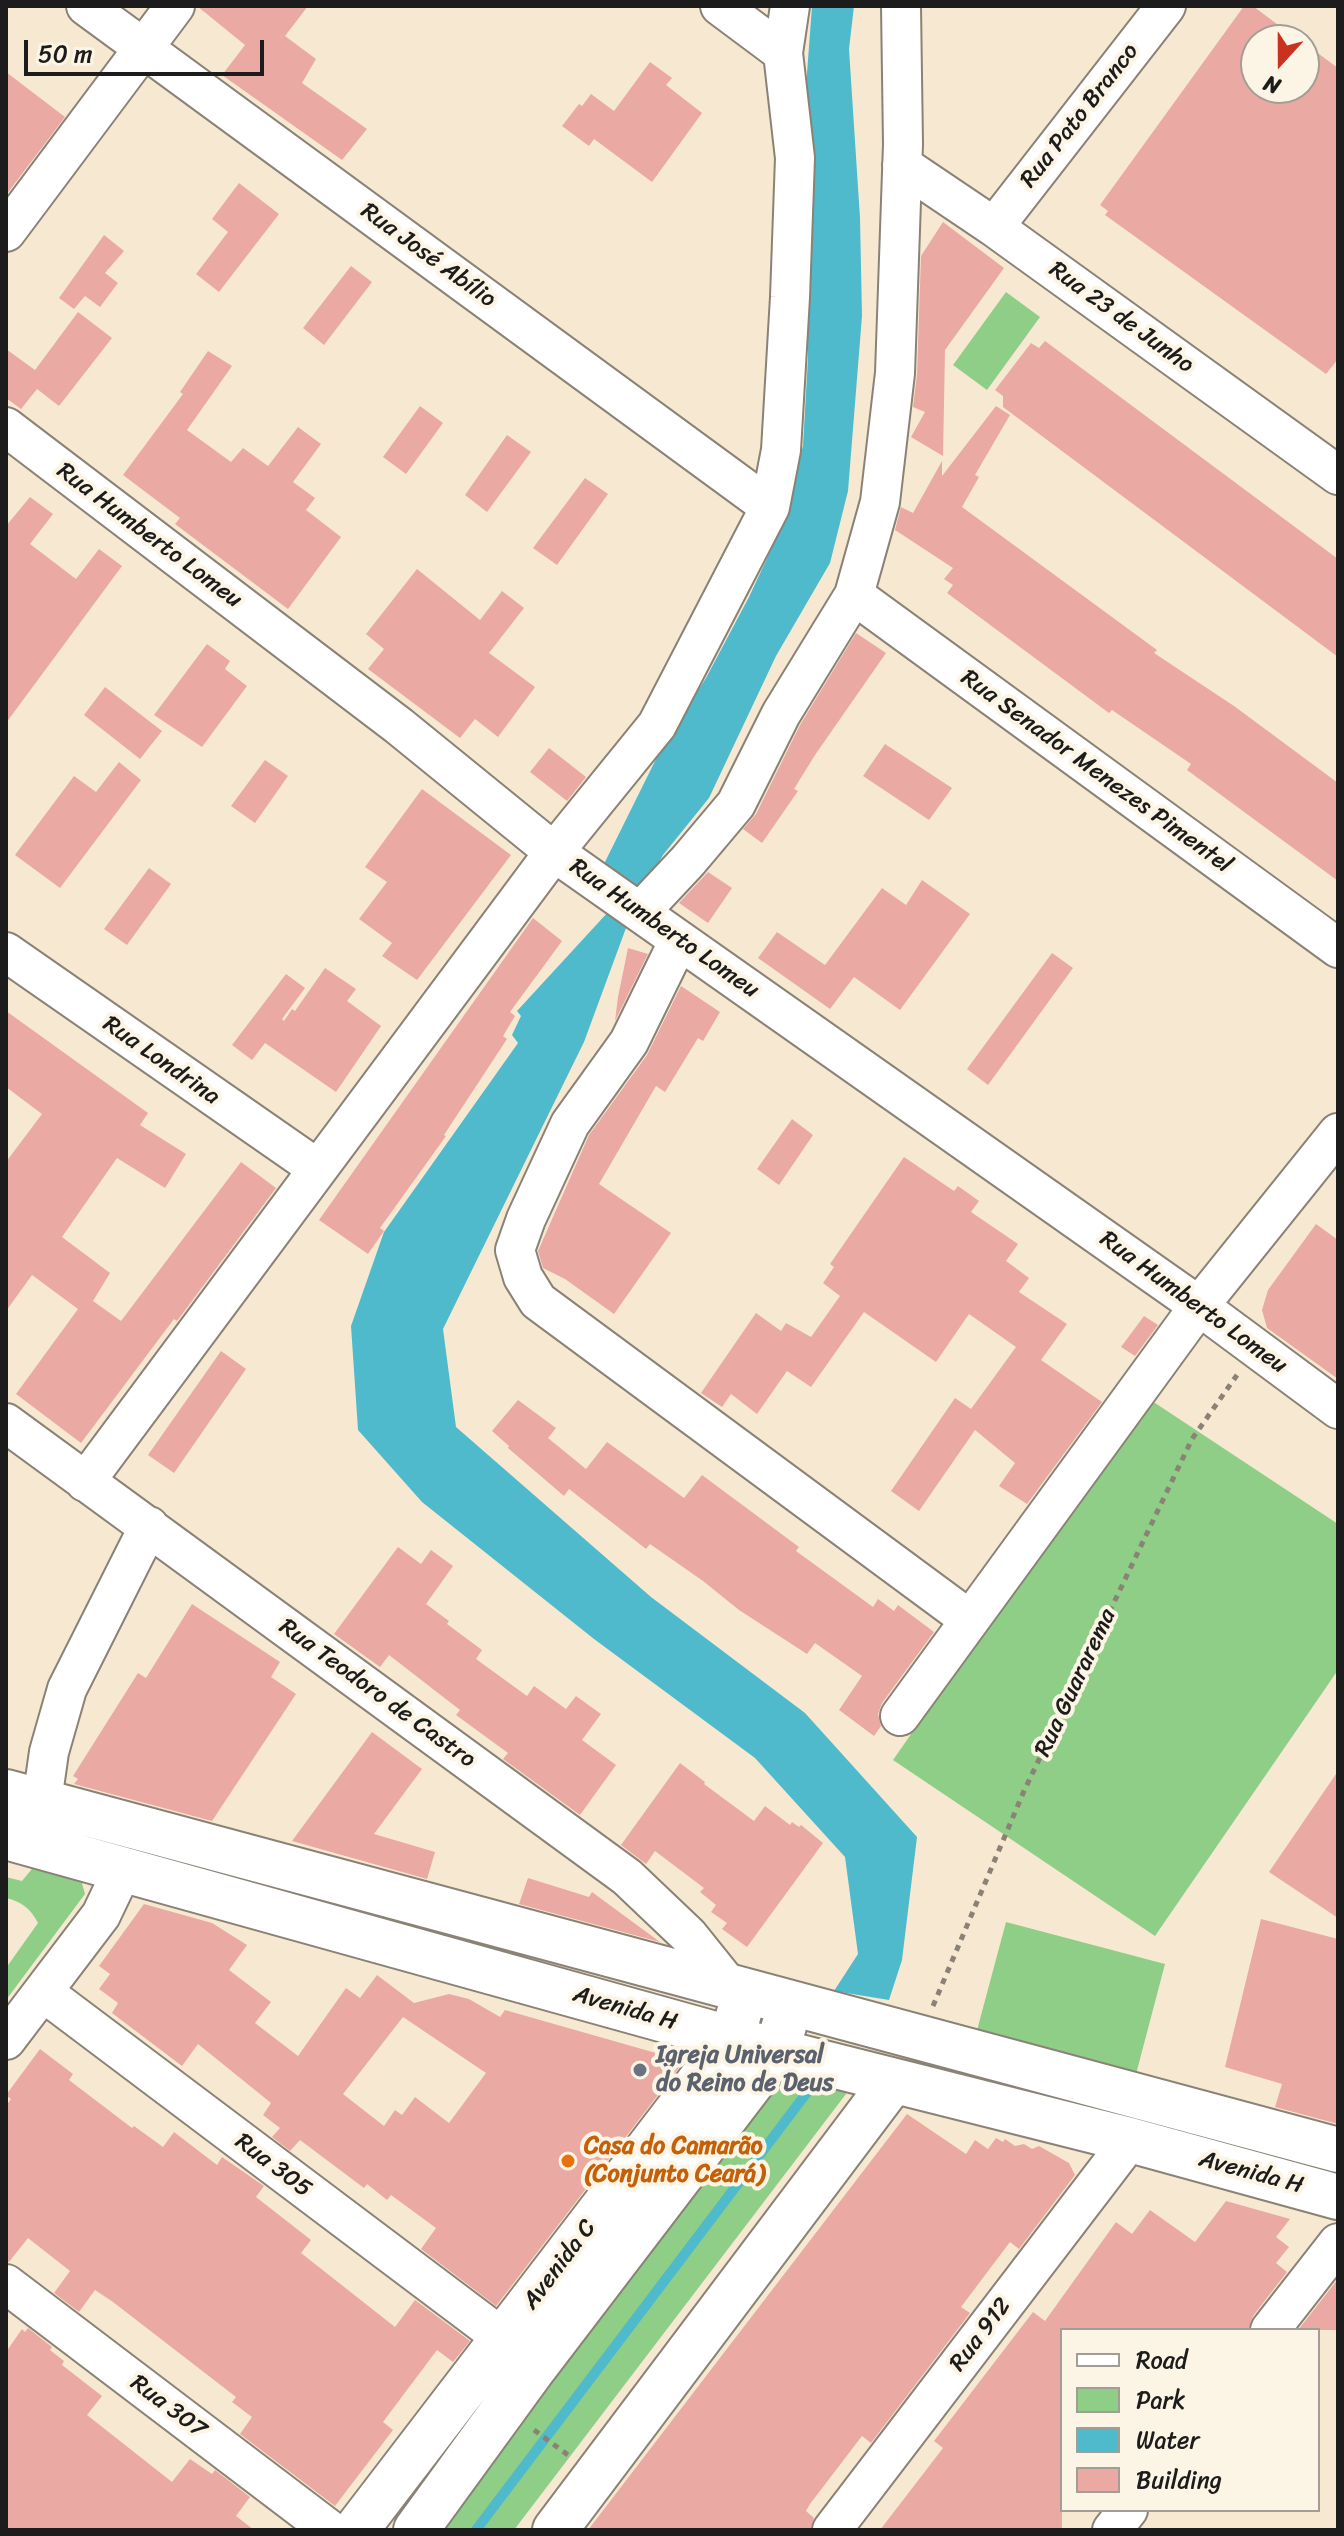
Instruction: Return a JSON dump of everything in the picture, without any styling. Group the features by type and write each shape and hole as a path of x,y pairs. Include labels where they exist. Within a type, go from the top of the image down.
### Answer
{"street":[{"name":"Rua José Abílio","path":"86,6 770,507"},
{"path":"6,232 175,6"},
{"path":"720,6 783,53"},
{"path":"85,1482 554,852 657,725 770,507 781,450 790,297 795,158 783,53 790,6"},
{"path":"641,911 736,804 781,714 854,595 880,502 895,373 902,165 901,6"},
{"name":"Rua Pato Branco","path":"994,227 1166,6"},
{"name":"Rua 23 de Junho","path":"902,165 994,227 1338,475"},
{"name":"Rua Humberto Lomeu","path":"6,427 399,726 554,852 1199,1306 1338,1409"},
{"name":"Rua Senador Menezes Pimentel","path":"854,595 1338,948"},
{"path":"679,940 629,1042 570,1124 526,1219 515,1250 523,1277 538,1301 970,1620"},
{"name":"Rua Londrina","path":"6,952 318,1169"},
{"path":"900,1716 1199,1306 1338,1133"},
{"name":"Rua Teodoro de Castro","path":"6,1423 627,1877 688,1935 736,1988"},
{"path":"20,1841 24,1797 49,1752 67,1689 149,1526"},
{"name":"Avenida H","path":"24,1797 1338,2150"},
{"name":"Avenida H","path":"20,1841 776,2051 1130,2140 1338,2197"},
{"path":"6,2040 101,1915 123,1869"},
{"path":"330,1927 343,1883"},
{"name":"Avenida C","path":"356,2530 732,2039 736,1988"},
{"name":"Rua 305","path":"43,1992 504,2339"},
{"name":"Avenida C","path":"416,2530 531,2372 776,2051 790,2003"},
{"path":"555,2530 893,2081"},
{"name":"Rua 912","path":"832,2530 1130,2140"},
{"path":"1272,2328 1338,2243"},
{"name":"Rua 307","path":"6,2284 330,2530"},
{"path":"1112,2530 1126,2512"}],"path":[{"name":"Rua Guararema","path":"920,2036 1024,1791 1185,1453 1238,1373 1243,1338"},
{"path":"523,2422 559,2448"}],"green space":[{"path":"1006,292 1040,317 987,390 953,365"},
{"path":"1146,1397 1338,1524 1338,1670 1155,1936 893,1760"},
{"path":"40,1859 78,1869 85,1894 6,2000 6,1968 38,1923 25,1906 6,1898 6,1877 22,1881"},
{"path":"1006,1922 1165,1964 1135,2078 976,2034"},
{"path":"768,2074 848,2079 846,2094 514,2530 429,2530"}],"water":[{"path":"812,6 854,6 849,49 860,218 862,316 848,491 830,563 776,656 709,798 663,855 640,895 602,868 662,747 706,678 749,597 784,522 803,446 808,358 805,100"},
{"path":"609,911 626,928 584,1042 443,1329 456,1427 651,1597 805,1713 917,1837 902,1960 889,2000 834,1991 858,1954 845,1857 755,1758 594,1639 422,1502 358,1430 351,1326 384,1232 518,1043 512,1035 521,1016 517,1011"}],"building":[{"path":"197,6 308,6 285,36 316,59 302,83 367,129 342,160 222,75 245,45"},
{"path":"1244,6 1253,6 1277,24 1240,24 1240,104 1320,104 1320,55 1338,68 1338,359 1326,374 1105,215 1108,211 1100,205"},
{"path":"650,62 672,78 666,85 702,113 652,182 594,139 589,146 562,126 591,94 614,111"},
{"path":"6,72 65,117 6,195"},
{"path":"239,183 279,214 219,292 196,274 228,232 212,219"},
{"path":"943,222 1004,268 945,350 943,456 911,437 925,412 913,407 921,256"},
{"path":"104,235 124,251 105,273 118,283 100,307 85,296 74,309 59,298"},
{"path":"351,266 372,282 324,345 303,328"},
{"path":"78,312 112,338 59,406 37,389 21,409 6,398 6,349 35,370"},
{"path":"1045,341 1338,559 1338,657 1003,407 1003,396 995,390 1031,343 1039,348"},
{"path":"208,351 232,366 187,430 231,462 243,448 268,466 298,427 321,444 293,482 315,498 306,510 341,537 288,609 175,524 180,518 123,475 183,394 180,392"},
{"path":"420,406 443,423 406,474 383,457"},
{"path":"996,406 1010,415 975,475 979,477 962,507 1157,650 1154,653 1234,706 1338,783 1338,881 1187,770 1191,764 1112,710 1109,713 947,593 953,585 944,579 953,568 895,530 901,507 913,513 942,461 942,476"},
{"path":"507,435 531,452 487,512 465,495"},
{"path":"585,478 608,494 557,565 533,548"},
{"path":"30,497 53,514 30,544 76,579 99,549 122,566 6,723 6,526"},
{"path":"417,569 480,620 502,591 524,608 489,653 535,687 498,737 475,719 460,738 368,669 384,649 366,634"},
{"path":"856,633 886,653 815,755 794,789 798,791 762,843 743,829 756,814 800,725"},
{"path":"207,644 230,661 225,669 247,686 202,747 154,715"},
{"path":"105,687 162,731 140,759 84,715"},
{"path":"885,744 952,788 929,820 863,776"},
{"path":"549,748 586,777 567,801 530,772"},
{"path":"265,760 288,776 255,823 231,806"},
{"path":"119,762 141,780 60,888 15,855 74,776 96,792"},
{"path":"422,789 511,855 417,980 382,956 392,943 359,919 387,882 365,867"},
{"path":"149,868 171,884 127,945 104,929"},
{"path":"708,872 732,888 708,923 679,903"},
{"path":"922,880 970,914 900,1010 854,977 830,1009 758,958 777,932 825,965 882,888 906,905"},
{"path":"533,918 562,941 510,1012 515,1016 503,1036 507,1039 446,1136 380,1228 384,1231 368,1254 319,1220"},
{"path":"628,948 648,954 615,1021 618,997"},
{"path":"1052,953 1073,968 988,1085 967,1069"},
{"path":"325,968 356,989 347,1001 381,1026 336,1092 265,1043 252,1060 232,1045 286,974 305,988 282,1019 284,1021 292,1009 295,1011"},
{"path":"681,986 720,1012 703,1041 698,1038 665,1092 656,1086 599,1184 671,1233 614,1314 565,1279 543,1268 538,1251 589,1135 647,1055"},
{"path":"6,1011 148,1113 140,1125 186,1154 165,1188 117,1158 62,1237 110,1273 93,1301 121,1321 241,1162 276,1188 81,1443 16,1394 78,1309 32,1275 6,1311 6,1162 42,1114 6,1087"},
{"path":"792,1119 813,1135 779,1185 757,1169"},
{"path":"904,1157 954,1191 958,1186 979,1201 971,1212 1018,1244 1006,1261 1029,1278 1019,1292 1067,1324 1041,1360 1102,1402 1027,1504 999,1486 1015,1463 975,1430 919,1511 891,1491 955,1398 971,1409 1016,1347 969,1314 936,1362 864,1312 811,1387 787,1371 757,1414 731,1394 722,1407 701,1393 756,1313 781,1331 786,1323 811,1337 840,1296 823,1283 834,1267 830,1264"},
{"path":"1316,1224 1338,1240 1338,1379 1267,1328 1262,1310 1268,1290"},
{"path":"1144,1316 1158,1325 1135,1356 1121,1347"},
{"path":"221,1351 246,1369 174,1473 148,1455"},
{"path":"518,1400 556,1428 548,1438 586,1469 607,1442 684,1498 702,1475 799,1547 796,1551 873,1607 878,1599 894,1611 898,1605 934,1632 882,1703 878,1714 881,1726 874,1736 839,1710 862,1676 815,1643 807,1654 739,1610 650,1544 646,1549 569,1489 564,1496 508,1448 492,1431"},
{"path":"398,1547 421,1564 431,1550 453,1566 426,1604 482,1650 476,1659 527,1696 534,1686 566,1709 576,1696 601,1714 582,1740 616,1765 580,1815 503,1759 508,1753 456,1715 460,1710 389,1655 380,1667 334,1634"},
{"path":"192,1604 280,1662 271,1677 296,1694 212,1821 74,1784 78,1779 73,1776 138,1673 146,1678"},
{"path":"372,1732 422,1769 374,1834 435,1852 427,1879 292,1841"},
{"path":"680,1763 754,1821 765,1806 790,1825 792,1822 799,1827 801,1825 823,1843 747,1947 722,1929 727,1923 711,1912 716,1905 700,1892 704,1888 655,1851 646,1864 621,1845"},
{"path":"1338,1771 1338,1918 1269,1872"},
{"path":"528,1878 589,1897 592,1892 660,1942 519,1904"},
{"path":"144,1904 212,1923 247,1945 229,1970 271,2002 255,2023 298,2056 346,1988 360,1998 377,1975 414,2003 449,1994 469,1999 500,2017 505,2010 684,2061 496,2306 421,2249 436,2228 391,2195 387,2200 367,2184 364,2188 300,2140 290,2151 272,2137 280,2128 263,2115 271,2103 198,2044 182,2066 112,2013 118,2003 99,1989 110,1974 99,1966","holes":["403,2017 486,2073 449,2123 415,2097 402,2115 395,2110 384,2126 343,2094"]},
{"path":"1261,1919 1338,1939 1338,2124 1275,2107 1282,2084 1225,2067"},
{"path":"40,2049 73,2074 69,2080 132,2128 134,2126 163,2147 174,2132 217,2165 222,2157 264,2186 256,2197 311,2240 301,2253 395,2327 415,2300 470,2341 453,2362 437,2350 383,2422 393,2430 335,2506 240,2434 252,2417 232,2402 236,2397 113,2302 95,2290 79,2312 54,2293 70,2271 28,2238 6,2262 6,2106 11,2099 6,2095"},
{"path":"907,2114 966,2154 975,2140 988,2149 996,2138 1003,2142 1005,2139 1015,2146 1024,2144 1032,2149 1039,2146 1069,2163 1075,2175 1019,2249 1010,2242 961,2307 970,2313 871,2443 862,2436 810,2504 806,2511 814,2518 810,2530 588,2530"},
{"path":"1226,2201 1290,2219 1276,2237 1289,2247 1276,2263 1287,2272 1253,2316 1249,2328 1060,2328 1062,2530 880,2530 943,2448 934,2441 1033,2312 1045,2321 1116,2222 1132,2234 1150,2210 1195,2242"},
{"path":"1338,2279 1338,2330 1300,2328"},
{"path":"28,2328 52,2347 50,2350 64,2361 62,2365 102,2396 87,2415 172,2482 190,2459 212,2474 215,2470 250,2497 236,2516 254,2530 6,2530 6,2352 22,2329 25,2332"}],"waterway":[{"path":"476,2530 808,2091"}],"place":[{"name":"Igreja Universal do Reino de Deus","path":"640,2070"},
{"name":"Casa do Camarão (Conjunto Ceará)","path":"568,2161"}]}
